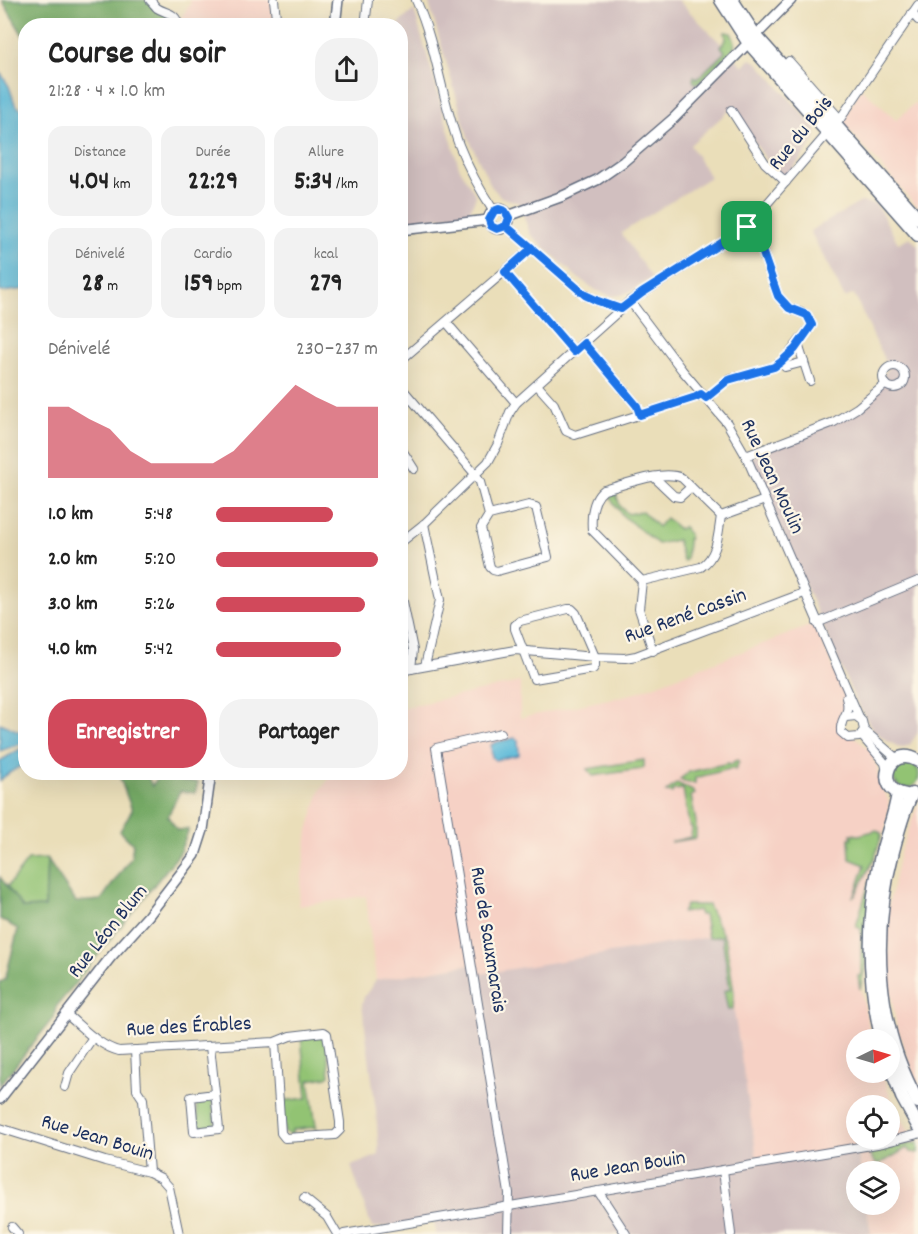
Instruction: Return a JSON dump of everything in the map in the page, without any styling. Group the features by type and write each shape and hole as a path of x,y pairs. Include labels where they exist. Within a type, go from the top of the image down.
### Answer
{"main road":[{"path":"725,1 752,38 918,218"},
{"path":"752,38 789,78 796,82 834,126 918,234"},
{"path":"898,793 889,784 887,772 889,767 897,759 916,757"},
{"path":"898,793 916,791"},
{"path":"916,791 897,833 888,871 881,910 879,949 884,1003 890,1033 918,1102"},
{"path":"879,1029 874,1007 871,975 870,923 881,856 897,804 898,793"},
{"path":"897,1083 918,1126"}],"street":[{"path":"150,0 156,8 174,15 176,18"},
{"path":"274,0 276,18"},
{"path":"336,18 338,0"},
{"path":"366,18 368,0"},
{"path":"416,0 427,28 459,145 491,215 491,226 497,229 506,226"},
{"path":"508,216 563,196 612,170 663,128 790,0"},
{"name":"Rue du Bois","path":"516,403 584,343 617,307 747,227 834,126 915,17 918,5"},
{"path":"789,61 834,126"},
{"path":"731,110 765,163 786,182"},
{"path":"408,229 491,215 502,210 508,216"},
{"path":"506,226 508,216"},
{"path":"506,226 585,295 617,307"},
{"path":"537,385 554,404 566,431 575,435 703,396 728,380 774,367 781,362 812,325 811,319 789,308 778,296 758,239 747,227"},
{"path":"408,355 532,248"},
{"path":"505,272 574,352"},
{"name":"Rue Jean Moulin","path":"630,301 703,396 731,428 746,456 804,593 820,622 859,717 864,724 862,733 851,739 843,735 840,725 846,717 848,704 819,633 820,622"},
{"path":"408,537 476,474 492,455 516,403 447,323"},
{"path":"584,343 637,406 640,415"},
{"path":"798,344 810,381"},
{"path":"781,362 785,367 804,362"},
{"path":"746,456 834,422 857,408 886,384"},
{"path":"408,395 476,474 480,482 489,515 481,528 490,567 497,571 548,557 536,507 529,505 489,515"},
{"path":"408,460 414,469"},
{"path":"642,581 592,530 594,505 599,494 604,490 654,477 676,475 721,516"},
{"path":"654,477 674,496 680,497 691,487"},
{"path":"721,516 765,500"},
{"path":"642,581 706,564 715,551 721,516"},
{"path":"424,524 440,600 425,666"},
{"path":"642,581 639,609 652,651"},
{"path":"820,622 918,581"},
{"name":"Rue René Cassin","path":"408,670 497,652 523,651 625,658 652,651 804,593"},
{"path":"568,609 576,613 596,664 593,669 534,679 523,651 515,625 520,621 568,609"},
{"path":"408,629 413,656 408,665"},
{"path":"413,656 427,655"},
{"path":"846,717 852,715 859,717"},
{"name":"Rue de Sauxmarais","path":"501,733 436,748 463,902 510,1206"},
{"name":"Rue Jean Moulin","path":"862,733 897,759"},
{"name":"Rue Jean Moulin","path":"862,733 885,764 887,772"},
{"name":"Rue Léon Blum","path":"0,1099 110,958 148,916 195,855 203,830 210,780"},
{"name":"Rue des Érables","path":"66,1014 111,1049 119,1051 275,1042 290,1036 324,1032 327,1034 340,1122 340,1130 335,1134 285,1138 281,1133 275,1042"},
{"path":"65,1088 69,1073 93,1036"},
{"path":"210,1046 219,1129 194,1132 191,1096 215,1094"},
{"path":"135,1050 137,1090 144,1099 149,1172"},
{"name":"Rue Jean Bouin","path":"0,1128 105,1161 149,1172 161,1178 169,1187 179,1234"},
{"name":"Rue Jean Bouin","path":"344,1234 884,1143 918,1134"},
{"path":"723,1170 731,1234"},
{"path":"598,1191 626,1234"},
{"path":"304,1198 327,1217 337,1234"},
{"path":"508,1234 510,1206"},
{"path":"12,1227 18,1234"}],"shaded area":[{"path":"190,0 271,0 272,18 181,18"},
{"path":"428,0 678,0 743,66 751,59 758,63 816,129 815,140 785,179 767,161 732,108 690,145 710,177 621,233 652,278 631,291 611,296 596,290 578,278 530,234 519,203 501,197 491,186 468,137"},
{"path":"414,10 459,167 476,196 469,213 408,222 408,18 405,18"},
{"path":"861,88 896,120 915,103 918,108 918,208 842,122"},
{"path":"861,202 876,204 898,243 910,237 918,246 918,732 910,745 901,748 873,730 853,695 750,458 857,408 884,381 888,368 854,294 845,298 810,231"},
{"path":"817,623 819,634 846,697 840,729 856,738 876,756 873,760 877,766 879,782 889,802 887,824 857,920 861,928 861,976 858,977 870,1029 846,1029 846,1083 885,1083 890,1095 846,1095 846,1149 851,1149 758,1164 730,989 596,956 474,976 471,964 376,980 366,896 298,906 308,830 320,790 328,780 408,780 408,706 520,682 520,718 632,694"},
{"path":"918,804 918,1086 900,1036 900,1029 897,1028 887,973 888,908 900,853"},
{"path":"722,935 758,1164 857,1149 859,1161 846,1161 846,1215 868,1215 871,1234 436,1234 434,1222 372,1228 351,1166 379,1155 376,1111 362,1004 364,997 376,980 472,964 474,975"},
{"path":"900,1115 918,1148 918,1234 871,1234 868,1215 900,1215 900,1161 859,1161 857,1149 900,1149"}],"green space":[{"path":"2,0 148,0 175,17 18,18 18,27"},
{"path":"725,32 731,33 735,42 734,48 699,83 695,83 694,76 697,79 725,52 721,46 726,40"},
{"path":"615,491 620,506 628,514 642,511 658,527 666,518 679,529 683,527 689,534 686,560 683,561 677,540 658,544 623,516 607,493"},
{"path":"644,760 642,769 593,776 587,769"},
{"path":"737,760 739,762 735,770 733,768 695,778 695,783 688,783 680,779 689,772 733,764"},
{"path":"906,762 915,766 919,775 915,784 906,788 897,784 893,775 897,766"},
{"path":"121,780 149,780 152,786 156,780 198,782 195,793 180,791 168,816 177,830 189,829 179,854 56,1007 54,1017 0,1085 0,982 5,980 18,929 0,919 0,877 23,908 45,907 47,859 76,902 101,900 131,858 133,844 120,831 132,810"},
{"path":"677,783 695,794 691,796 696,822 696,838 670,842 691,837 692,828 689,825 683,789 673,790 672,793 666,792"},
{"path":"877,830 882,834 875,857 855,896 852,897 855,895 865,865 850,859 849,838 852,838 851,834 859,835"},
{"path":"47,859 45,907 23,908 7,887 28,860"},
{"path":"869,883 871,883 865,967 860,989 858,976 861,975 861,929 856,926"},
{"path":"686,905 708,905 726,941 734,992 733,1009 728,1010 724,991 730,989 722,936 708,938 704,915 700,915 698,910 682,913"},
{"path":"323,1035 326,1040 324,1041 326,1041 330,1075 309,1080 317,1132 315,1127 292,1130 292,1135 284,1132 282,1101 307,1098 301,1037"},
{"path":"210,1097 215,1125 199,1128 196,1100"},
{"path":"918,1143 918,1153 910,1152 907,1148 885,1161 874,1161 869,1154 865,1154 865,1151 877,1149 900,1149 900,1145"}],"water":[{"path":"0,72 18,107 18,290 0,291"},
{"path":"0,723 18,731 18,745 0,751"},
{"path":"515,738 518,740 519,755 495,760 492,757 491,745"},
{"path":"18,750 18,768 0,781 0,761"}],"route":[{"path":"747,227 642,293 621,309 585,295 532,248 510,232 506,226 500,229 494,228 489,220 490,214 496,209 505,211 509,218 506,226 510,232 520,239 532,248 505,272 574,352 584,343 637,406 640,415 701,394 706,398 728,380 774,367 795,349 812,325 807,315 789,308 778,296 758,239 747,227"}]}
